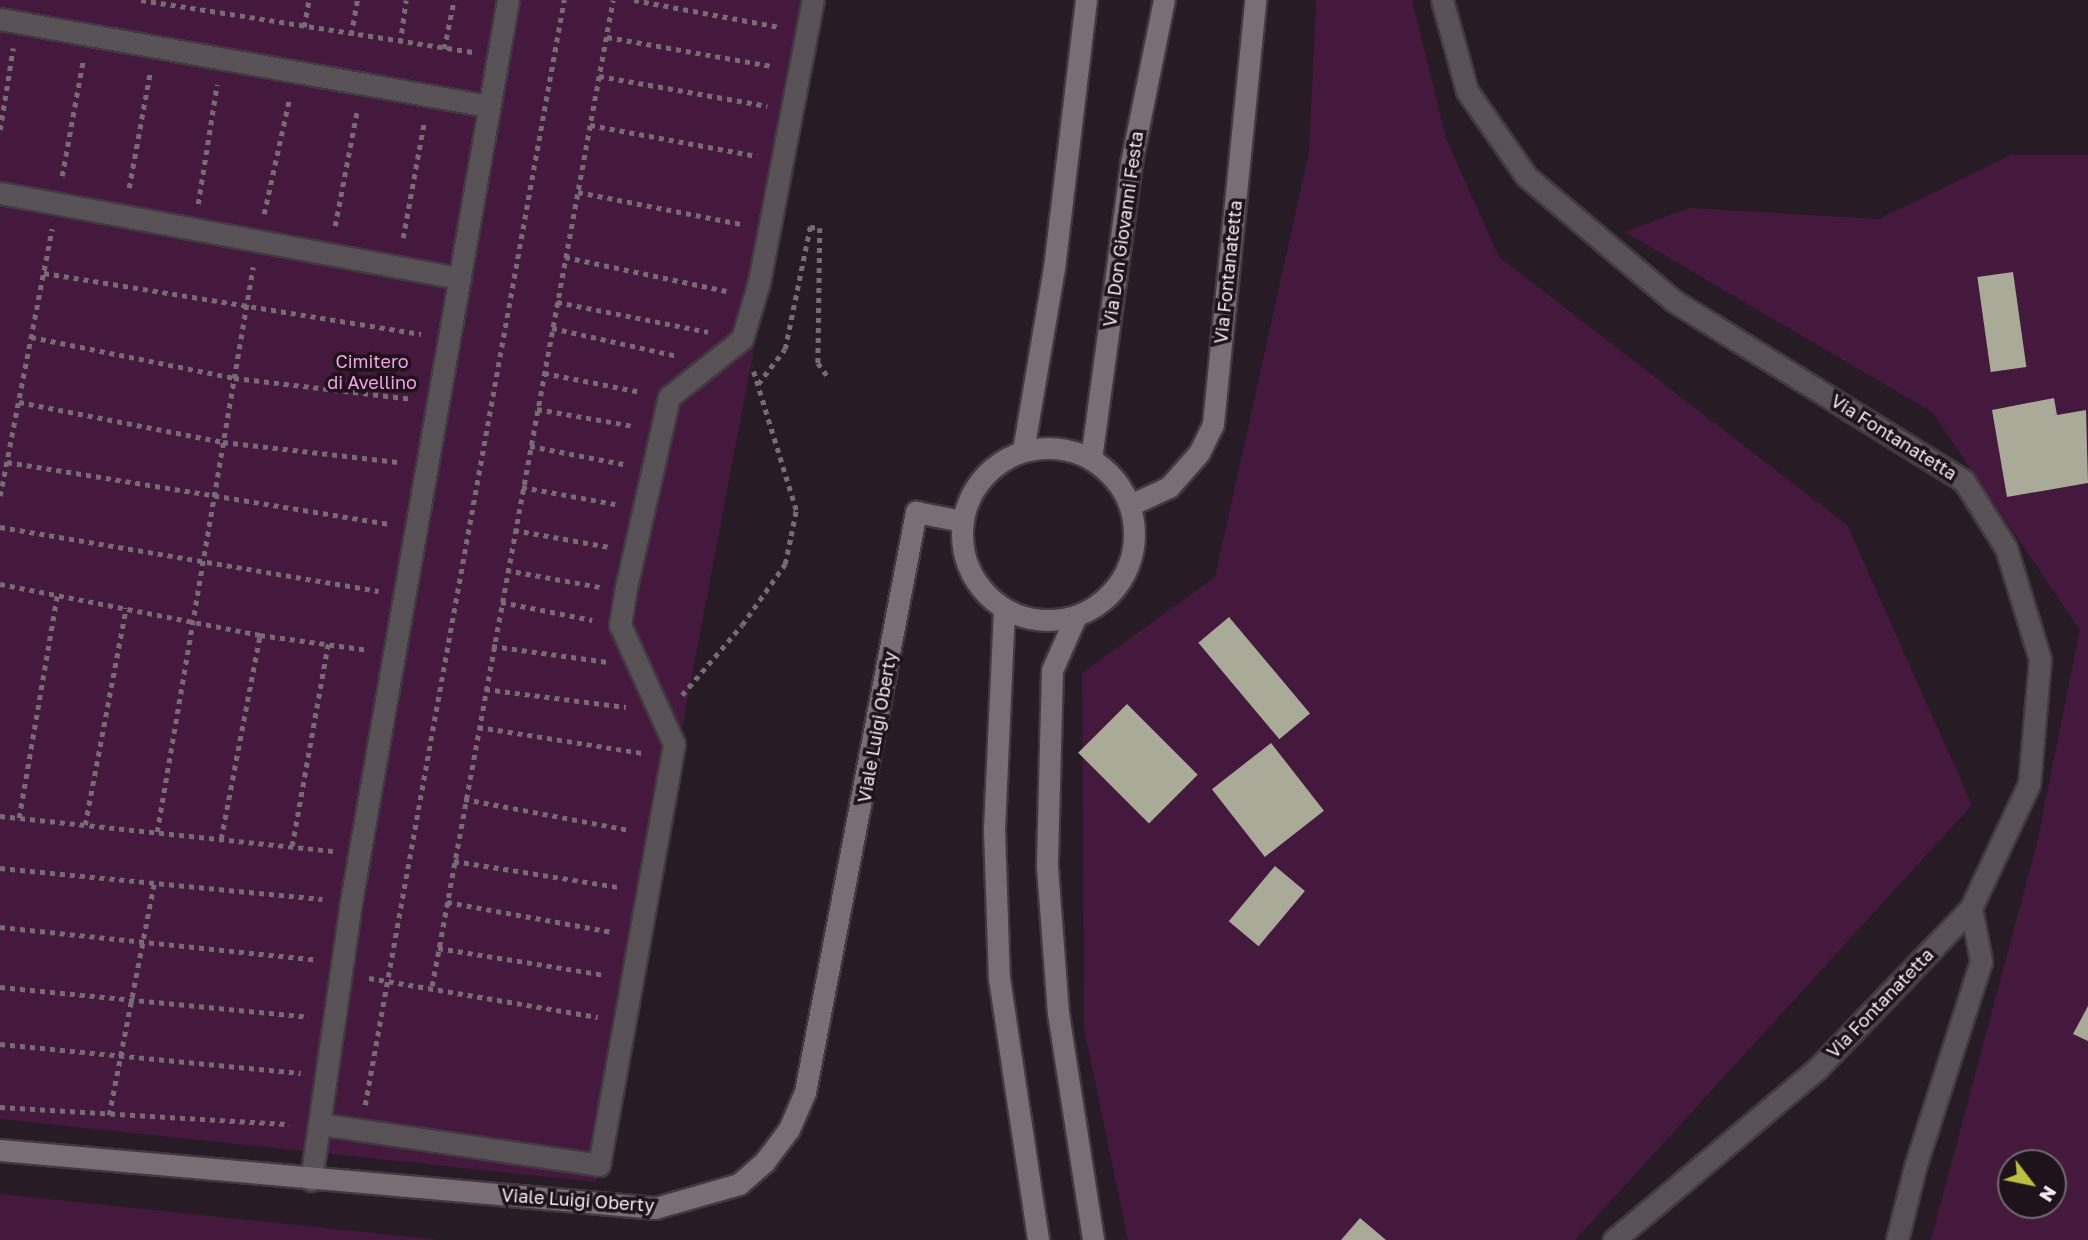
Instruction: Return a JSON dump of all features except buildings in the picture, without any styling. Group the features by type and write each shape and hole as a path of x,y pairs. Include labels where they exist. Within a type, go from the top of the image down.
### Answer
{"main road":[{"path":"1023,451 1054,268 1086,0"},
{"name":"Via Don Giovanni Festa","path":"1091,459 1131,163 1164,0"},
{"name":"Via Fontanatetta","path":"1130,505 1169,487 1199,453 1213,424 1255,0"},
{"path":"1070,450 1091,459 1121,487 1130,505 1135,532 1131,559 1119,584 1100,604 1076,616 1052,621 1027,619 1004,609 984,593 970,571 962,547 962,521 983,477 1023,451 1070,450"},
{"name":"Viale Luigi Oberty","path":"0,1150 311,1180 655,1208 739,1184 765,1161 789,1129 805,1092 916,512 962,521"},
{"path":"1004,609 994,830 999,978 1038,1240"},
{"path":"1076,616 1052,670 1047,867 1058,1013 1093,1240"}],"street":[{"path":"311,1180 359,853 508,0"},
{"path":"319,1124 600,1165 674,744 620,625 625,592 669,397 715,364 743,339 769,229 813,0"},
{"name":"Via Fontanatetta","path":"1442,0 1467,91 1526,176 1674,302 1964,481 2006,548 2040,659 2029,784 1971,908 1818,1068 1614,1240"},
{"path":"9,21 489,106"},
{"path":"0,193 460,278"},
{"path":"1897,1240 1915,1167 1982,961 1971,908"}],"path":[{"path":"141,0 351,36 498,55"},
{"path":"304,27 309,0"},
{"path":"351,36 357,0"},
{"path":"400,43 406,0"},
{"path":"444,49 454,0"},
{"path":"361,1130 564,0"},
{"path":"432,986 492,646 613,0"},
{"path":"634,0 807,32"},
{"path":"0,131 9,21"},
{"path":"0,496 88,35"},
{"path":"607,37 799,71"},
{"path":"124,216 155,47"},
{"path":"194,229 221,58"},
{"path":"157,832 258,241 296,71"},
{"path":"599,76 792,110"},
{"path":"329,254 363,83"},
{"path":"398,267 429,95"},
{"path":"590,125 782,161"},
{"path":"578,192 769,229"},
{"path":"758,384 785,349 810,227 820,228 818,363 829,378"},
{"path":"565,257 754,297"},
{"path":"44,273 449,339"},
{"path":"557,302 743,339 796,510 785,564 690,690"},
{"path":"552,328 715,364"},
{"path":"31,337 234,378 438,402"},
{"path":"544,373 669,397"},
{"path":"19,402 223,442 427,466"},
{"path":"537,409 661,432"},
{"path":"530,446 652,470"},
{"path":"7,462 416,528"},
{"path":"522,488 644,509"},
{"path":"0,527 404,595"},
{"path":"514,530 634,552"},
{"path":"506,570 625,592"},
{"path":"0,584 260,635 328,643 394,655"},
{"path":"19,818 57,595"},
{"path":"501,601 620,625"},
{"path":"85,825 126,608"},
{"path":"221,839 260,635"},
{"path":"292,846 328,643"},
{"path":"492,646 640,667"},
{"path":"485,689 660,712"},
{"path":"478,727 672,758"},
{"path":"464,799 658,835"},
{"path":"0,816 359,853"},
{"path":"454,861 648,892"},
{"path":"0,868 351,902"},
{"path":"109,1115 134,1000 154,883"},
{"path":"447,902 640,937"},
{"path":"0,927 144,942 341,968 387,980 626,1021"},
{"path":"439,948 633,980"},
{"path":"0,987 334,1019"},
{"path":"0,1044 326,1075"},
{"path":"0,1107 109,1115 319,1124"}],"green space":[{"name":"Cimitero di Avellino","path":"0,0 820,0 596,1182 0,1119"},
{"path":"1316,0 1412,0 1446,139 1499,257 1847,525 1972,805 1575,1240 1128,1240 1084,1028 1082,673 1215,577 1309,152"},
{"path":"2011,155 2088,155 2088,1240 1931,1240 2037,843 2080,630 1932,412 1625,232 1689,208 1879,219"},
{"path":"0,1194 441,1240 0,1240"}]}
